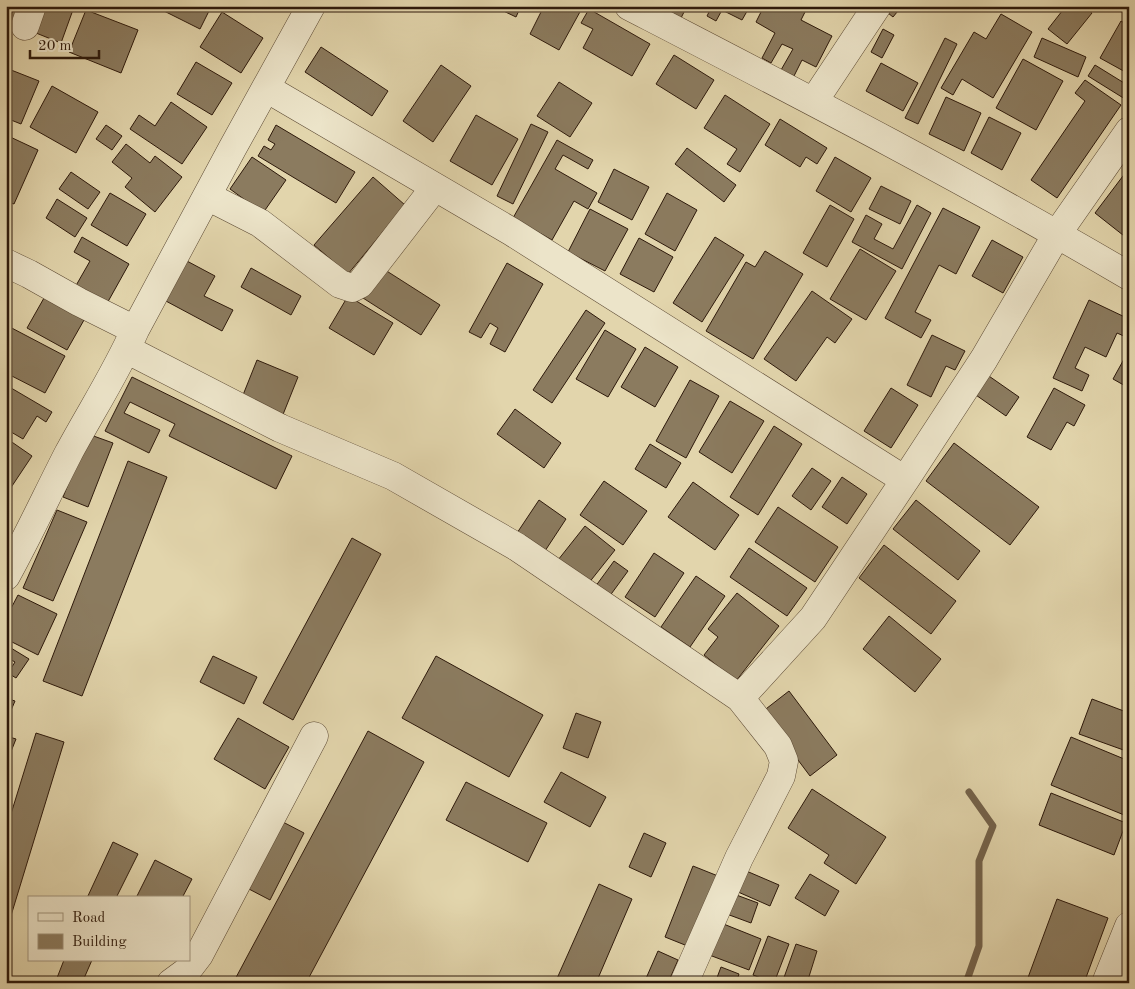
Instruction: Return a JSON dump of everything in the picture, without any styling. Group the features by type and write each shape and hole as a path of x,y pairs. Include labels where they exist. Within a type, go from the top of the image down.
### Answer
{"street":[{"path":"6,576 68,455 311,6"},
{"path":"629,6 814,101 1057,234 1129,276"},
{"path":"814,101 877,6"},
{"path":"266,88 512,232 905,480"},
{"path":"740,698 813,618 984,359 1057,234 1129,131"},
{"path":"207,196 260,223 340,284 352,288 360,284 435,187"},
{"path":"6,263 78,302 131,340 280,428 393,476 517,548 740,698 778,746 784,761 781,776 738,858 684,983"},
{"path":"171,983 186,972 200,955 314,736"},
{"path":"1106,983 1129,926"}],"building":[{"path":"6,6 19,6 9,30 6,29"},
{"path":"41,6 74,7 61,43 31,31"},
{"path":"154,6 210,6 211,7 200,29"},
{"path":"493,6 521,6 516,17"},
{"path":"544,6 574,6 581,10 559,50 530,34"},
{"path":"669,6 687,6 681,18 667,10"},
{"path":"704,6 750,6 742,20 722,10 716,21 707,16 710,10"},
{"path":"764,6 771,6 776,9 777,6 808,6 801,20 832,36 816,67 802,60 794,76 781,70 793,49 782,44 771,63 762,58 775,33 756,22"},
{"path":"885,6 902,6 893,17 883,9"},
{"path":"1066,6 1083,6 1092,13 1067,44 1048,29"},
{"path":"1127,6 1129,6 1129,15 1124,12"},
{"path":"589,9 650,44 632,76 583,48 593,29 581,23"},
{"path":"86,10 138,30 121,73 69,52"},
{"path":"222,12 263,38 241,73 200,47"},
{"path":"1001,14 1032,32 993,98 962,79 953,95 941,88 974,32 986,39"},
{"path":"1121,21 1129,26 1129,74 1100,58"},
{"path":"883,29 894,35 882,58 871,52"},
{"path":"945,38 957,44 918,124 905,118"},
{"path":"1042,38 1086,57 1078,77 1034,57"},
{"path":"321,47 388,91 372,116 305,72"},
{"path":"674,55 714,80 696,109 656,84"},
{"path":"1023,59 1063,81 1036,130 996,108"},
{"path":"196,62 232,83 212,115 177,94"},
{"path":"881,63 918,83 903,111 866,91"},
{"path":"441,65 471,86 433,142 403,121"},
{"path":"1095,65 1129,86 1129,93 1125,99 1088,76"},
{"path":"6,68 39,81 21,124 6,118"},
{"path":"1085,80 1121,105 1057,198 1031,180 1085,101 1075,93"},
{"path":"559,82 592,103 570,137 537,116"},
{"path":"52,86 98,112 76,153 30,127"},
{"path":"725,95 770,124 740,172 727,164 737,149 704,128"},
{"path":"946,97 981,113 964,151 929,134"},
{"path":"171,102 207,127 182,164 130,129 139,115 155,126"},
{"path":"476,115 518,139 492,185 450,161"},
{"path":"989,117 1021,133 1002,170 971,153"},
{"path":"780,119 827,148 817,164 806,157 800,167 765,145"},
{"path":"531,124 548,132 513,204 497,196"},
{"path":"106,125 122,136 112,150 96,139"},
{"path":"276,125 355,172 336,203 258,156 264,146 271,150 275,144 268,140"},
{"path":"6,135 38,150 14,204 6,201"},
{"path":"557,140 593,160 588,169 563,155 555,169 597,193 588,209 574,201 552,240 513,218"},
{"path":"126,144 150,163 155,156 182,177 155,212 125,187 132,178 112,162"},
{"path":"687,148 736,185 724,202 675,164"},
{"path":"252,157 286,180 263,213 230,189"},
{"path":"835,157 871,178 851,212 816,191"},
{"path":"1129,168 1129,237 1128,239 1095,213"},
{"path":"614,169 649,187 632,220 598,202"},
{"path":"71,172 100,192 88,209 59,189"},
{"path":"373,177 405,205 348,274 314,245"},
{"path":"881,186 911,201 900,224 869,209"},
{"path":"110,193 146,214 127,246 91,225"},
{"path":"667,193 697,210 675,251 645,234"},
{"path":"57,199 87,218 75,237 46,218"},
{"path":"830,205 854,219 827,267 803,253"},
{"path":"917,205 931,213 902,269 852,242 866,215 882,224 874,239 893,249"},
{"path":"943,208 980,227 956,274 939,265 915,312 931,320 921,338 885,318"},
{"path":"590,209 628,229 605,271 568,252"},
{"path":"82,237 129,264 105,307 74,289 90,261 74,252"},
{"path":"715,237 744,255 702,322 673,303"},
{"path":"639,238 673,257 654,292 620,274"},
{"path":"992,240 1023,257 1003,293 972,276"},
{"path":"860,249 896,271 866,320 830,299"},
{"path":"765,251 803,274 753,359 706,331 746,262 755,267"},
{"path":"185,260 215,276 204,296 233,310 222,331 164,300"},
{"path":"507,263 543,284 505,352 490,344 498,328 490,323 481,338 469,332"},
{"path":"251,268 301,296 291,315 241,287"},
{"path":"382,268 440,305 421,335 363,298"},
{"path":"812,291 852,319 835,343 827,337 796,381 764,359"},
{"path":"348,296 393,323 374,355 329,328"},
{"path":"44,298 84,320 67,350 27,328"},
{"path":"1089,300 1129,319 1129,332 1126,337 1117,333 1106,357 1085,347 1075,368 1089,375 1082,391 1053,378"},
{"path":"586,310 605,323 552,403 533,390"},
{"path":"6,325 65,356 45,393 6,373"},
{"path":"605,330 636,349 608,397 576,379"},
{"path":"932,335 965,351 955,370 946,366 931,397 907,385"},
{"path":"645,347 678,367 655,407 621,387"},
{"path":"1129,350 1129,388 1113,379"},
{"path":"257,360 298,377 282,417 241,400"},
{"path":"986,374 1019,397 1006,416 973,393"},
{"path":"132,377 292,456 276,489 169,436 175,424 130,402 124,413 160,430 149,453 105,431"},
{"path":"690,380 719,396 686,458 656,441"},
{"path":"6,385 52,412 46,422 37,416 23,439 6,429"},
{"path":"891,388 918,405 891,448 864,431"},
{"path":"1054,388 1085,405 1074,426 1067,422 1051,450 1027,437"},
{"path":"730,401 764,421 732,473 699,452"},
{"path":"515,409 561,443 544,468 497,434"},
{"path":"774,426 802,444 758,515 730,497"},
{"path":"88,434 113,443 88,507 63,497"},
{"path":"6,438 32,456 8,492 6,491"},
{"path":"954,443 1039,507 1010,545 926,481"},
{"path":"650,444 681,463 666,488 635,469"},
{"path":"128,461 167,477 82,696 43,681"},
{"path":"812,468 831,481 811,510 792,496"},
{"path":"842,477 867,494 847,524 822,507"},
{"path":"604,481 647,511 623,545 580,515"},
{"path":"693,482 739,515 715,550 668,517"},
{"path":"539,500 566,519 543,554 515,536"},
{"path":"916,500 980,551 958,580 893,529"},
{"path":"778,507 838,547 815,582 755,542"},
{"path":"57,510 87,522 53,601 23,588"},
{"path":"585,526 615,550 588,584 558,560"},
{"path":"352,538 381,554 293,720 263,703"},
{"path":"884,545 956,601 931,634 859,578"},
{"path":"749,548 807,588 787,616 730,577"},
{"path":"654,553 684,573 655,617 625,597"},
{"path":"614,561 628,571 609,597 595,587"},
{"path":"696,576 725,596 690,647 661,627"},
{"path":"737,593 779,626 736,681 704,655 718,637 708,629"},
{"path":"18,595 57,614 38,655 6,639 6,618"},
{"path":"889,616 941,659 915,692 863,649"},
{"path":"6,645 29,659 16,678 8,673 15,662 6,657"},
{"path":"213,656 257,677 244,704 200,682"},
{"path":"436,656 543,715 509,777 402,718"},
{"path":"789,691 837,755 810,776 762,712"},
{"path":"6,698 15,701 6,722"},
{"path":"1092,699 1129,713 1129,752 1079,734"},
{"path":"576,713 601,722 588,758 563,748"},
{"path":"238,718 289,747 265,789 214,759"},
{"path":"368,731 424,762 306,983 233,983"},
{"path":"36,733 64,742 6,932 6,830"},
{"path":"6,736 16,739 6,764"},
{"path":"1071,737 1129,761 1129,817 1051,785"},
{"path":"561,772 606,797 590,827 544,802"},
{"path":"466,782 547,823 528,862 446,820"},
{"path":"812,789 886,837 856,884 824,863 829,855 788,828"},
{"path":"1051,793 1126,823 1114,855 1039,825"},
{"path":"281,821 304,833 270,900 247,888"},
{"path":"644,833 666,843 651,877 629,867"},
{"path":"113,842 138,854 117,896 88,896"},
{"path":"155,860 192,879 183,896 137,896"},
{"path":"693,866 718,876 690,947 665,937"},
{"path":"737,867 779,885 770,906 729,888"},
{"path":"810,874 839,891 825,916 795,898"},
{"path":"599,884 632,899 596,983 555,983"},
{"path":"731,893 758,903 751,923 724,913"},
{"path":"1057,899 1108,918 1084,983 1026,983"},
{"path":"716,921 761,939 749,970 704,953"},
{"path":"768,936 789,944 774,983 753,975"},
{"path":"796,944 817,951 807,983 782,983"},
{"path":"658,951 678,960 668,983 644,983"},
{"path":"63,962 91,962 82,983 55,983"},
{"path":"721,967 739,974 736,983 715,983"}],"waterway":[{"path":"966,983 979,946 979,861 993,826 969,792"}]}
